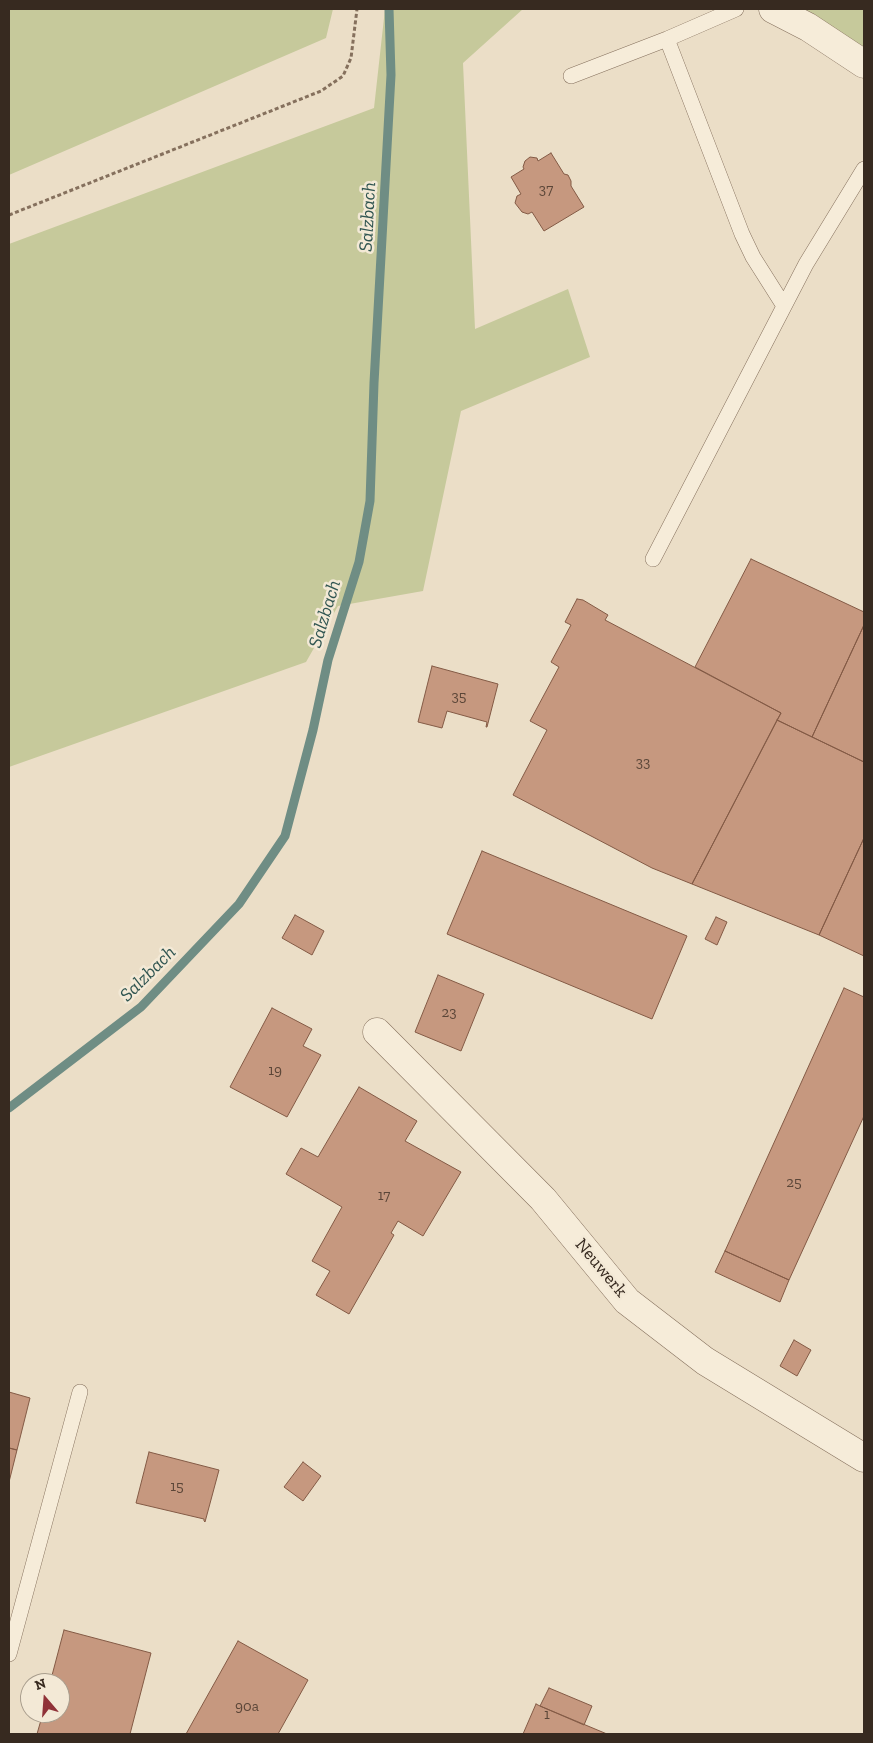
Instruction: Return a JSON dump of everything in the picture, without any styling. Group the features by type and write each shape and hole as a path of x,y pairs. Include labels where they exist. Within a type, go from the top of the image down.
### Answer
{"street":[{"path":"773,9 808,27 864,64"},
{"name":"Neuwerk","path":"377,1032 544,1199 627,1301 705,1361 864,1458"}],"lane":[{"path":"571,76 668,40 736,9"},
{"path":"668,40 742,234 753,257 784,306"},
{"path":"653,559 806,264 864,169"},
{"path":"9,1654 80,1392"}],"path":[{"path":"9,215 321,91 343,76 351,58 357,9"}],"green space":[{"path":"9,9 333,9 326,38 9,175"},
{"path":"385,9 523,9 463,63 475,329 568,289 590,357 461,411 423,591 338,606 306,662 9,767 9,244 374,108"},
{"path":"759,9 864,9 864,64"}],"building":[{"path":"551,153 564,174 568,175 571,186 584,207 544,231 532,212 528,214 522,212 515,203 517,196 521,194 511,177 524,169 525,161 530,157 537,158 538,161"},
{"path":"751,559 864,612 864,625 812,737 777,720 781,713 695,667"},
{"path":"577,599 583,600 608,615 605,620 781,713 692,884 652,868 513,795 547,730 530,721 559,667 551,662 571,625 565,622"},
{"path":"864,625 864,762 812,737"},
{"path":"432,666 498,684 487,727 487,722 447,711 442,728 418,722"},
{"path":"777,720 864,762 864,838 819,935 692,884"},
{"path":"864,838 864,956 819,935"},
{"path":"482,851 687,936 652,1019 447,934"},
{"path":"295,915 324,931 312,955 282,938"},
{"path":"716,917 727,922 717,945 705,939"},
{"path":"438,975 484,994 461,1051 415,1032"},
{"path":"844,988 864,997 864,1116 789,1280 725,1251"},
{"path":"272,1008 312,1029 303,1046 321,1055 287,1117 230,1087"},
{"path":"359,1087 417,1121 405,1141 461,1172 423,1236 398,1221 391,1233 394,1235 349,1314 316,1295 330,1271 312,1261 342,1207 286,1174 301,1148 318,1157"},
{"path":"725,1251 789,1280 780,1302 715,1272"},
{"path":"794,1340 811,1350 797,1376 780,1366"},
{"path":"9,1392 30,1398 17,1450 9,1448"},
{"path":"9,1448 17,1450 9,1482"},
{"path":"149,1452 219,1470 205,1522 204,1519 136,1503"},
{"path":"303,1462 321,1476 303,1501 284,1487"},
{"path":"64,1630 151,1653 130,1734 37,1734 40,1723 70,1723 70,1673 53,1673"},
{"path":"238,1641 308,1680 278,1734 186,1734"},
{"path":"549,1688 592,1706 584,1725 540,1706"},
{"path":"536,1704 540,1706 607,1734 523,1734"}],"waterway":[{"name":"Salzbach","path":"9,1108 141,1007 239,904 285,836 313,730 328,660 359,562 370,501 374,383 391,75 389,9"}]}
